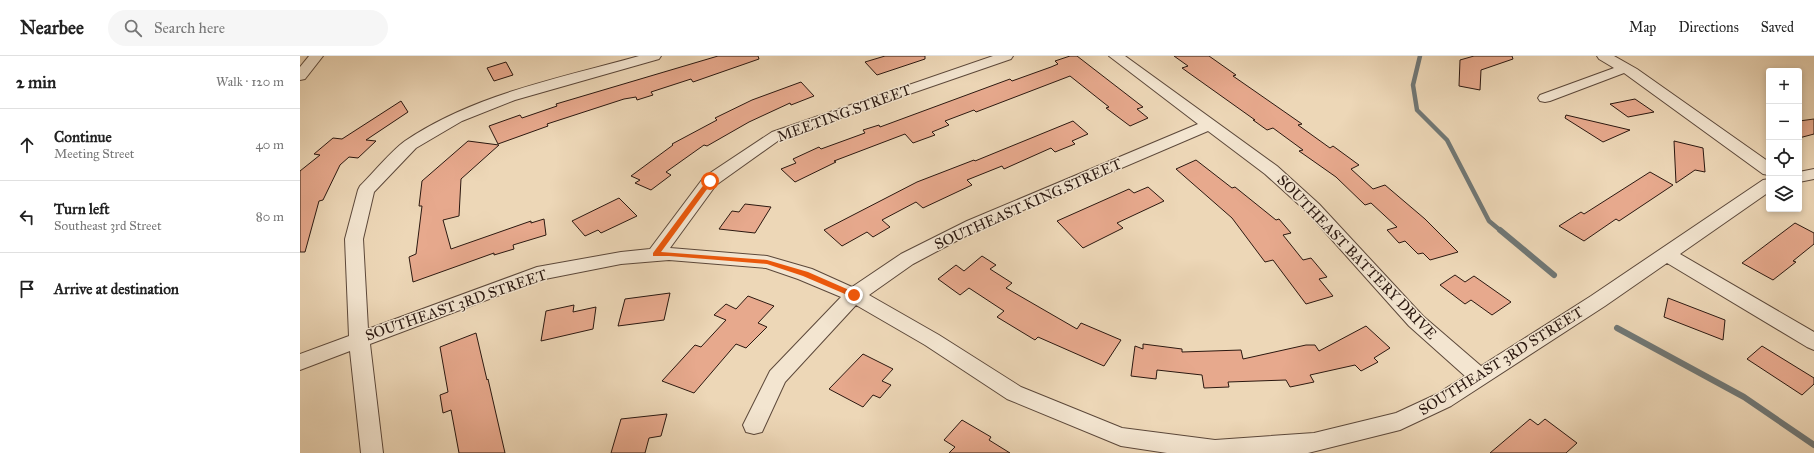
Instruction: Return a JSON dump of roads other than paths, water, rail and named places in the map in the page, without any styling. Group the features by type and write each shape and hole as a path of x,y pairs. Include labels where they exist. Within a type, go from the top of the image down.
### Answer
{"street":[{"path":"300,76 316,56"},
{"path":"372,453 359,339 354,239 366,190 410,145 464,116 510,97 654,56"},
{"name":"MEETING STREET","path":"655,255 710,181 777,135 1006,56"},
{"name":"SOUTHEAST BATTERY DRIVE","path":"1116,56 1271,170 1313,208 1416,321 1480,377"},
{"path":"1604,56 1626,68 1766,168"},
{"path":"1545,98 1626,68"},
{"name":"SOUTHEAST KING STREET","path":"754,425 777,377 854,295 907,259 973,225 1208,125"},
{"path":"1802,176 1814,174"},
{"name":"SOUTHEAST 3RD STREET","path":"300,362 537,274 578,265 669,254 767,262 805,274 854,295 932,340 1014,393 1121,437 1216,452 1314,443 1400,421 1444,400 1598,300 1766,186"},
{"path":"1666,254 1814,342"}],"waterway":[{"path":"1420,56 1413,85 1417,110 1447,140 1489,221 1501,231"},
{"path":"1500,230 1554,275"},
{"path":"1617,328 1744,397 1814,445"}]}
